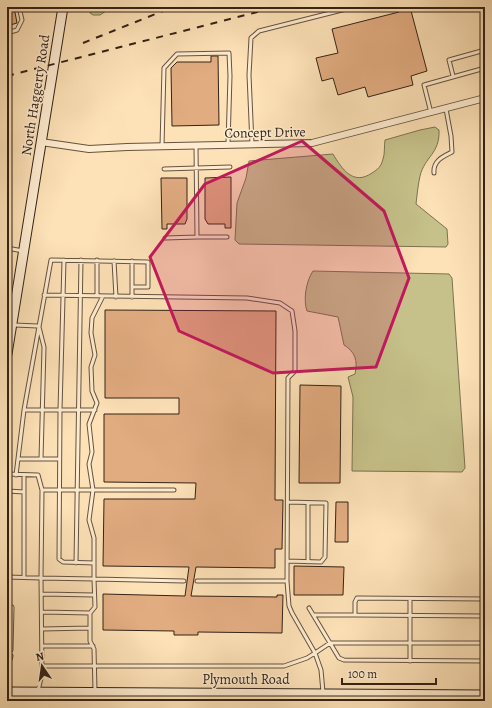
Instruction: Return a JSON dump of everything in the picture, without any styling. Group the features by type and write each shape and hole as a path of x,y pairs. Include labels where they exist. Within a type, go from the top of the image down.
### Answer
{"main road":[{"name":"North Haggerty Road","path":"7,354 63,7"},
{"name":"Plymouth Road","path":"7,692 38,692 72,697 95,693 231,697 404,697 485,694"}],"street":[{"name":"Concept Drive","path":"41,142 88,150 162,146 312,143 485,98"}],"lane":[{"path":"7,33 17,30 22,20 19,7"},
{"path":"252,144 249,75 251,38 259,31 354,7"},
{"path":"453,76 449,60 485,50"},
{"path":"162,146 164,68 177,54 229,53 230,76 228,144"},
{"path":"431,113 424,85 485,68"},
{"path":"434,173 435,165 439,159 452,152 446,108"},
{"path":"196,146 197,237"},
{"path":"164,169 230,168"},
{"path":"165,238 228,237"},
{"path":"7,248 24,251"},
{"path":"16,474 24,410 51,260 148,262 148,287 132,287"},
{"path":"64,260 59,459 59,559 63,562 94,564"},
{"path":"76,563 77,410 81,260"},
{"path":"97,260 97,296"},
{"path":"114,261 116,297"},
{"path":"132,261 132,297"},
{"path":"44,295 80,297 246,298 280,302 292,311 295,332 295,372 288,378 287,581 292,613 315,653 321,670 322,696"},
{"path":"95,693 95,666 93,646 90,641 90,613 95,608 94,538 89,520 93,490 89,464 92,452 89,424 97,403 92,391 91,367 95,356 91,333 92,318 102,296"},
{"path":"12,324 38,326"},
{"path":"38,326 44,348 41,459"},
{"path":"24,410 95,410"},
{"path":"18,459 59,459"},
{"path":"7,474 38,475 42,490 42,666 38,692"},
{"path":"24,475 24,577"},
{"path":"42,490 174,490"},
{"path":"7,508 8,491 24,492"},
{"path":"288,502 326,503 325,558 321,562 288,562"},
{"path":"308,502 308,562"},
{"path":"7,577 184,581"},
{"path":"197,581 287,581"},
{"path":"42,594 94,595"},
{"path":"355,615 355,602 357,598 485,599"},
{"path":"410,599 410,661"},
{"path":"11,650 12,607"},
{"path":"309,608 339,658 344,660 485,661"},
{"path":"42,612 90,613"},
{"path":"314,615 485,616"},
{"path":"42,629 90,628"},
{"path":"7,629 12,629"},
{"path":"42,666 284,666 307,658 330,643 485,643"},
{"path":"42,646 93,646"},
{"path":"7,669 11,656"}],"highlighted area":[{"path":"302,141 384,211 409,278 376,367 273,373 179,331 150,257 205,184"}],"shaded area":[{"path":"91,7 112,7 100,15 93,15 90,13"},
{"path":"435,127 439,130 439,138 435,150 422,169 419,179 416,204 447,229 448,244 446,247 239,244 235,240 237,203 246,178 249,161 333,154 344,170 349,174 359,178 365,177 379,168 384,155 385,140"},
{"path":"313,271 449,274 452,278 465,468 462,472 352,471 353,397 348,377 355,374 356,361 351,351 344,345 338,317 307,311 305,302 306,291"}],"building":[{"path":"7,7 14,7 17,23 7,26"},
{"path":"398,7 410,7 427,71 411,76 413,85 368,97 365,87 338,95 333,78 322,81 316,58 338,53 332,29 399,12"},
{"path":"211,56 218,56 219,125 172,126 171,68 177,62 211,62"},
{"path":"231,177 231,228 225,228 225,224 208,224 205,219 205,178"},
{"path":"161,178 187,178 187,219 185,224 167,224 167,229 162,229"},
{"path":"105,310 276,311 275,500 283,500 282,549 275,549 275,568 196,567 191,596 277,597 277,595 283,595 282,633 198,632 198,635 174,635 174,631 103,630 103,594 185,596 189,567 103,566 104,499 195,499 196,483 104,482 104,414 179,414 179,398 105,398"},
{"path":"300,385 341,386 340,483 299,483"},
{"path":"336,502 348,502 348,542 335,542"},
{"path":"294,566 344,567 343,595 294,595"}],"railway":[{"path":"83,43 173,7"},
{"path":"7,76 277,7"}]}
